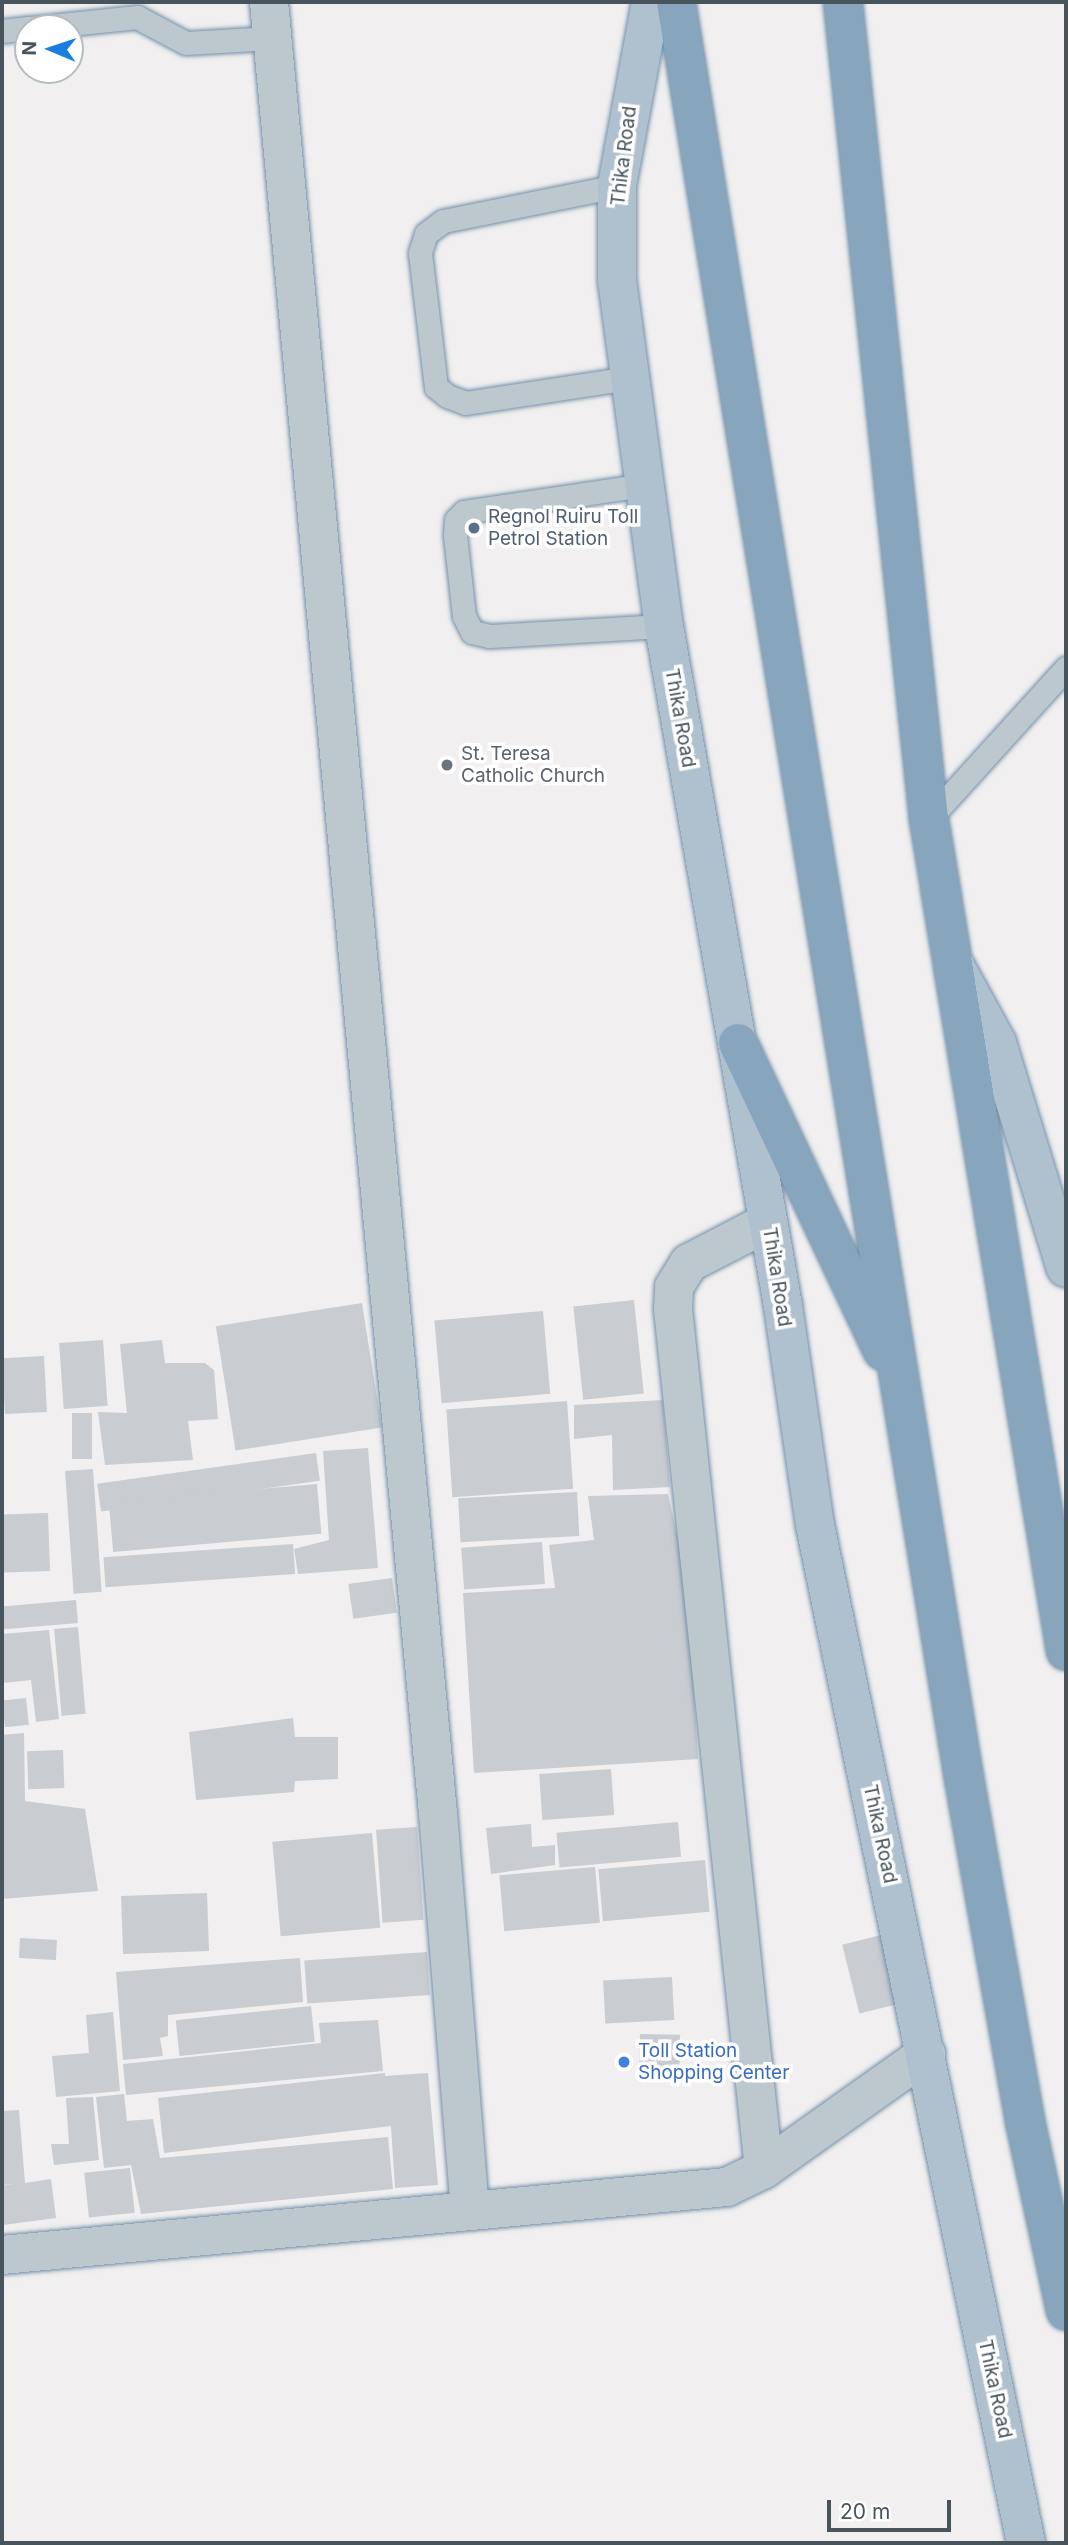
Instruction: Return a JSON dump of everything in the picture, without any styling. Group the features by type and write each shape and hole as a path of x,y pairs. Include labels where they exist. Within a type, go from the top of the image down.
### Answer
{"highway":[{"path":"676,2 902,1391 1026,2121 1066,2311"},
{"path":"843,2 929,819 1066,1651"},
{"path":"738,1043 902,1391"}],"main road":[{"name":"Thika Road","path":"651,2 617,186 617,280 664,626 738,1043 815,1525 1026,2543"},
{"path":"950,954 997,1043 1066,1268"}],"street":[{"path":"270,20 439,1813 470,2211"},
{"path":"764,2169 673,1309 674,1287 689,1263 768,1222"},
{"path":"2,2255 727,2188 764,2169 926,2054"}],"lane":[{"path":"84,22 137,17 186,43 270,20"},
{"path":"617,186 443,221 426,234 420,253 436,387 447,397 466,403 630,378"},
{"path":"644,485 464,512 456,520 456,535 464,616 472,632 489,636 664,626"},
{"path":"929,819 1066,668"}],"building":[{"path":"634,1300 644,1393 583,1400 573,1306"},
{"path":"362,1303 382,1427 236,1451 216,1326"},
{"path":"543,1311 550,1394 442,1403 434,1320"},
{"path":"103,1340 108,1406 64,1409 59,1343"},
{"path":"162,1340 165,1363 205,1363 214,1370 218,1419 188,1421 193,1460 105,1465 98,1412 127,1413 120,1344"},
{"path":"44,1356 47,1412 5,1414 2,1358"},
{"path":"663,1400 670,1487 613,1490 612,1435 574,1439 574,1405"},
{"path":"567,1401 573,1489 452,1497 446,1409"},
{"path":"72,1413 92,1413 92,1459 72,1459"},
{"path":"368,1448 378,1568 298,1574 294,1549 329,1540 323,1451"},
{"path":"316,1453 320,1481 101,1511 97,1484"},
{"path":"93,1469 102,1592 74,1594 65,1471"},
{"path":"317,1484 321,1534 113,1552 109,1502"},
{"path":"577,1492 579,1536 460,1542 458,1498"},
{"path":"668,1494 687,1580 698,1759 474,1773 463,1593 555,1588 549,1545 594,1540 588,1496"},
{"path":"48,1513 50,1571 4,1573 2,1515"},
{"path":"542,1542 545,1584 464,1590 461,1548"},
{"path":"293,1544 295,1574 106,1587 103,1557"},
{"path":"392,1578 397,1613 353,1619 348,1584"},
{"path":"76,1600 78,1623 4,1629 2,1606"},
{"path":"78,1627 86,1714 62,1716 54,1629"},
{"path":"49,1630 59,1719 36,1722 31,1680 3,1683 2,1634"},
{"path":"26,1698 29,1725 5,1727 2,1701"},
{"path":"293,1718 295,1737 338,1737 338,1779 295,1781 294,1792 196,1800 189,1732"},
{"path":"24,1733 25,1801 85,1809 98,1891 2,1899 2,1735"},
{"path":"63,1750 64,1788 28,1789 27,1751"},
{"path":"611,1769 614,1815 542,1820 539,1774"},
{"path":"678,1822 681,1857 560,1867 556,1833"},
{"path":"531,1824 532,1847 555,1845 555,1865 491,1874 486,1828"},
{"path":"417,1827 423,1920 383,1923 376,1830"},
{"path":"372,1833 380,1928 281,1936 272,1842"},
{"path":"705,1860 710,1912 603,1921 598,1869"},
{"path":"595,1867 600,1923 504,1931 499,1875"},
{"path":"207,1893 209,1951 123,1954 121,1896"},
{"path":"881,1935 898,2004 859,2014 842,1945"},
{"path":"20,1938 57,1940 56,1960 19,1958"},
{"path":"427,1952 430,1995 307,2003 304,1961"},
{"path":"300,1958 303,2002 168,2015 168,2036 160,2038 163,2056 123,2060 116,1972"},
{"path":"672,1977 674,2020 605,2024 603,1981"},
{"path":"311,2006 315,2042 180,2056 176,2020"},
{"path":"113,2012 120,2091 56,2097 52,2056 89,2053 86,2015"},
{"path":"378,2020 383,2071 126,2095 123,2064 321,2043 319,2023"},
{"path":"640,2034 680,2035 679,2068 639,2067"},
{"path":"385,2073 385,2076 428,2073 438,2185 395,2188 391,2126 164,2153 158,2098"},
{"path":"124,2094 127,2121 153,2119 160,2158 388,2137 393,2189 141,2214 131,2165 104,2168 96,2097"},
{"path":"93,2097 99,2160 54,2165 51,2144 69,2144 66,2098"},
{"path":"19,2110 25,2183 51,2179 56,2218 3,2225 2,2186 15,2184 2,2185 2,2111"},
{"path":"130,2168 135,2213 89,2218 84,2173"}],"place":[{"name":"Regnol Ruiru Toll Petrol Station","path":"474,528"},
{"name":"St. Teresa Catholic Church","path":"447,765"},
{"name":"Toll Station Shopping Center","path":"624,2062"}]}
